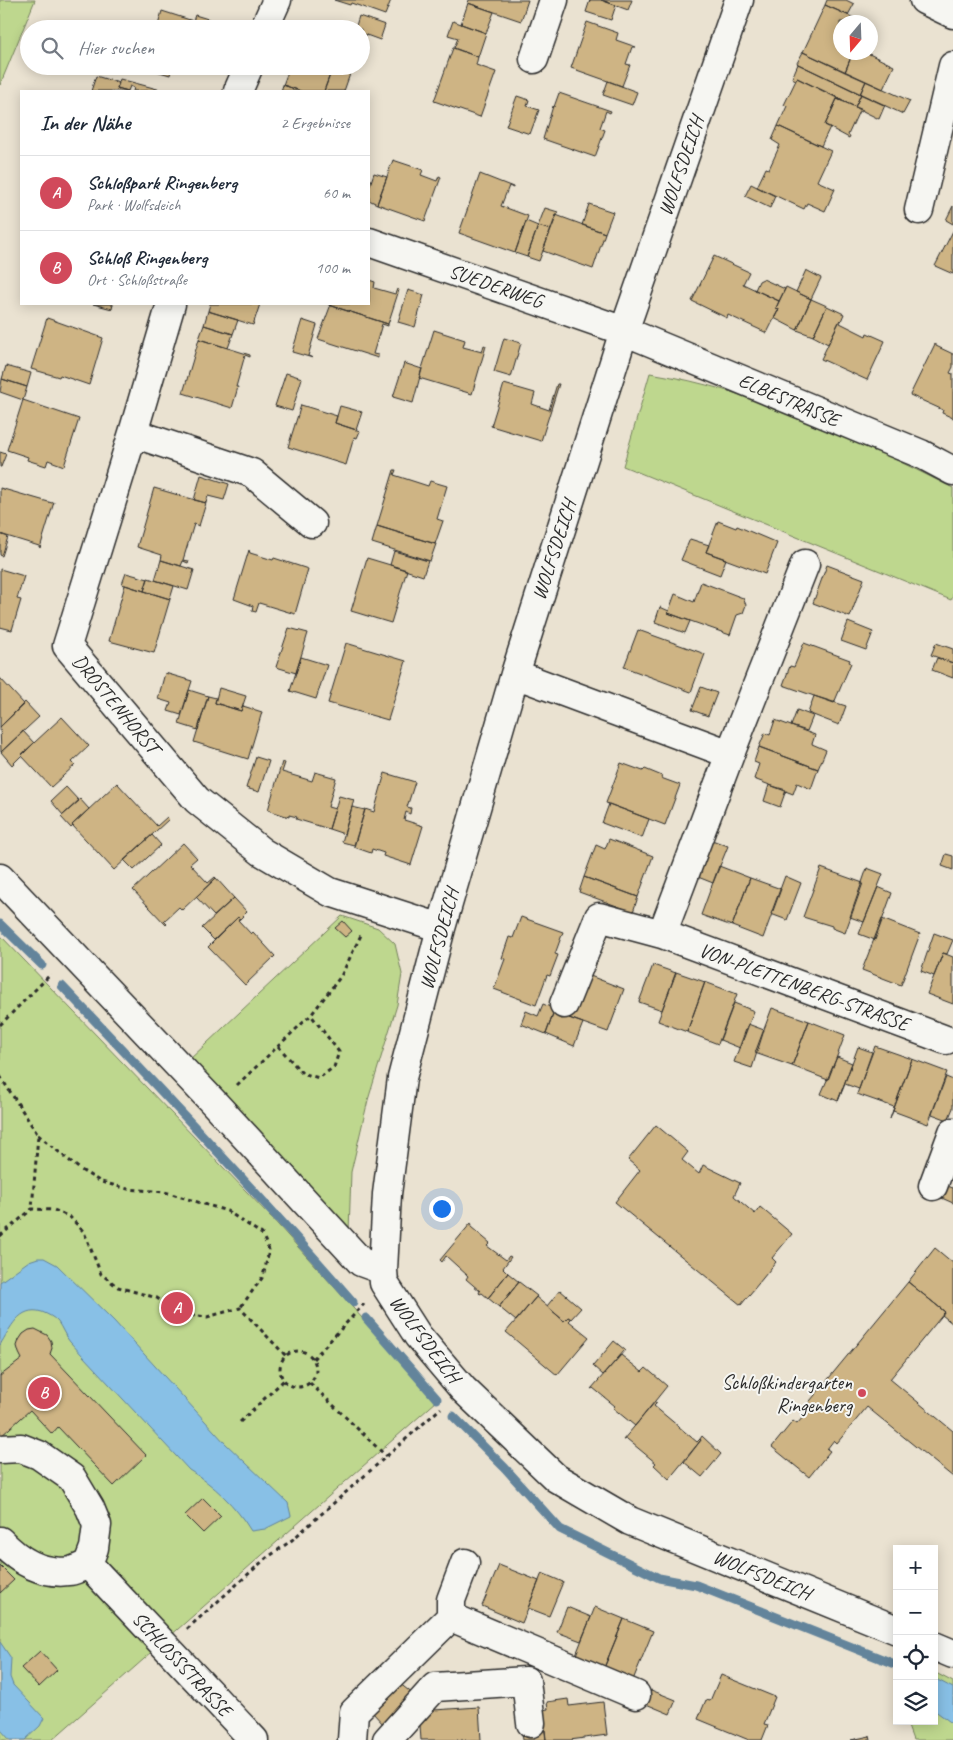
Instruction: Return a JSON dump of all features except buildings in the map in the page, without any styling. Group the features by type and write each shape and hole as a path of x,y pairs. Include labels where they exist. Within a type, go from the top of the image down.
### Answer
{"street":[{"path":"268,20 277,0"},
{"path":"534,59 554,0"},
{"name":"WOLFSDEICH","path":"739,0 624,331 514,674 441,928 402,1078 387,1194 383,1276 418,1336 463,1389 556,1478 630,1521 893,1628"},
{"path":"924,0 953,14"},
{"path":"919,210 953,66"},
{"path":"238,90 244,75"},
{"name":"SUEDERWEG","path":"370,242 624,331"},
{"name":"DROSTENHORST","path":"171,305 67,646 197,800 262,852 330,892 441,928"},
{"name":"ELBESTRASSE","path":"624,331 921,454 953,471"},
{"path":"133,433 252,473 312,523"},
{"path":"662,934 805,564"},
{"path":"514,674 730,754"},
{"path":"0,878 216,1105 361,1262 383,1276"},
{"name":"VON-PLETTENBERG-STRASSE","path":"564,1004 599,917 662,934 946,1040"},
{"path":"933,1186 953,1132"},
{"path":"0,1449 21,1448 39,1455 72,1478 90,1508 96,1525 94,1548 88,1564 70,1571 30,1566 12,1553 0,1541"},
{"path":"352,1740 354,1712 451,1617 451,1600 465,1563"},
{"name":"SCHLOSSSTRASSE","path":"88,1564 254,1740"},
{"path":"451,1617 636,1695"},
{"path":"938,1648 953,1654"},
{"path":"387,1740 435,1687 526,1681 531,1723"}],"path":[{"path":"216,1105 310,1015 341,976 375,908"},
{"path":"0,1025 71,954"},
{"path":"278,1046 302,1073 319,1078 334,1066 339,1052 310,1015"},
{"path":"0,1076 38,1135 80,1170 101,1182 128,1189 165,1192 227,1211 262,1234 269,1250 262,1278 240,1308 207,1317 180,1314 157,1298 118,1287 101,1274 84,1232 70,1217 54,1210 32,1209 0,1236"},
{"path":"32,1209 38,1135"},
{"path":"313,1359 383,1276"},
{"path":"240,1308 286,1356"},
{"path":"297,1351 303,1352 313,1359 316,1374 310,1383 305,1386 294,1387 284,1380 280,1371 280,1365 286,1356 297,1351"},
{"path":"240,1422 284,1380"},
{"path":"310,1383 386,1456"},
{"path":"166,1648 264,1560 292,1540 463,1389"}],"green space":[{"path":"0,0 35,0 27,20 20,20 20,36 0,85"},
{"path":"650,373 729,391 768,404 843,435 953,488 953,596 951,600 623,466"},
{"path":"342,916 378,928 395,944 402,974 397,1005 368,1100 351,1172 349,1232 189,1060"},
{"path":"0,935 270,1216 437,1401 52,1740 0,1740"},
{"path":"938,1674 953,1682 953,1740 913,1740 907,1725 938,1725"}],"water":[{"path":"44,1258 57,1265 114,1321 225,1443 288,1503 291,1516 265,1529 251,1531 224,1497 189,1470 70,1342 58,1322 50,1316 34,1311 21,1315 0,1345 0,1282 29,1261"},
{"path":"0,1642 11,1658 10,1677 13,1685 44,1718 40,1726 25,1740 10,1740 0,1729"},
{"path":"938,1680 953,1688 953,1724 938,1713"}],"waterway":[{"path":"0,924 42,965"},
{"path":"62,986 209,1142 353,1302"},
{"path":"366,1318 437,1399"},
{"path":"453,1416 505,1468 560,1529 659,1578 696,1585 893,1663"}],"place":[{"name":"Schloßpark Ringenberg","path":"177,1308"},
{"name":"Schloß Ringenberg","path":"44,1393"},
{"name":"Schloßkindergarten Ringenberg","path":"862,1393"}]}
